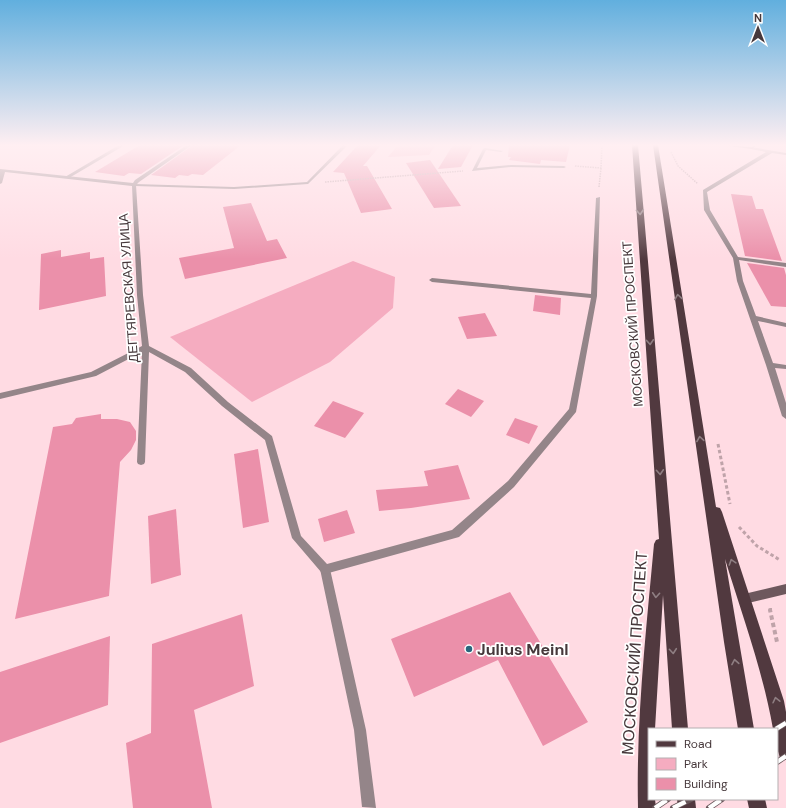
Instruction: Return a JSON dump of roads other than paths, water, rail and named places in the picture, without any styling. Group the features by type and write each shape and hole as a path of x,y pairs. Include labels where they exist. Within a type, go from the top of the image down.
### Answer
{"main road":[{"name":"МОСКОВСКИЙ ПРОСПЕКТ","path":"638,183 680,728"},
{"path":"661,183 746,728"},
{"path":"706,478 744,599 768,669 786,752"},
{"name":"МОСКОВСКИЙ ПРОСПЕКТ","path":"647,808 647,724 662,500"},
{"path":"744,599 786,589"}],"street":[{"path":"116,183 135,185 234,188 308,183"},
{"path":"720,183 705,192 707,210 736,258 740,281 754,318 786,416"},
{"name":"ДЕГТЯРЕВСКАЯ УЛИЦА","path":"135,185 140,296 146,348 141,462"},
{"path":"325,569 456,534 511,484 573,410 594,296 598,198"},
{"path":"736,258 786,265"},
{"path":"432,280 594,296"},
{"path":"754,318 786,325"},
{"path":"0,396 93,374 146,348 188,370 226,404 269,438 297,538 325,569 360,730 369,807"},
{"path":"770,365 786,367"}],"railway":[{"path":"778,728 786,723"},
{"path":"778,761 786,756"},
{"path":"655,808 667,800"},
{"path":"673,808 689,800"},
{"path":"709,808 721,800"}],"place":[{"name":"Julius Meinl","path":"469,649"}]}
